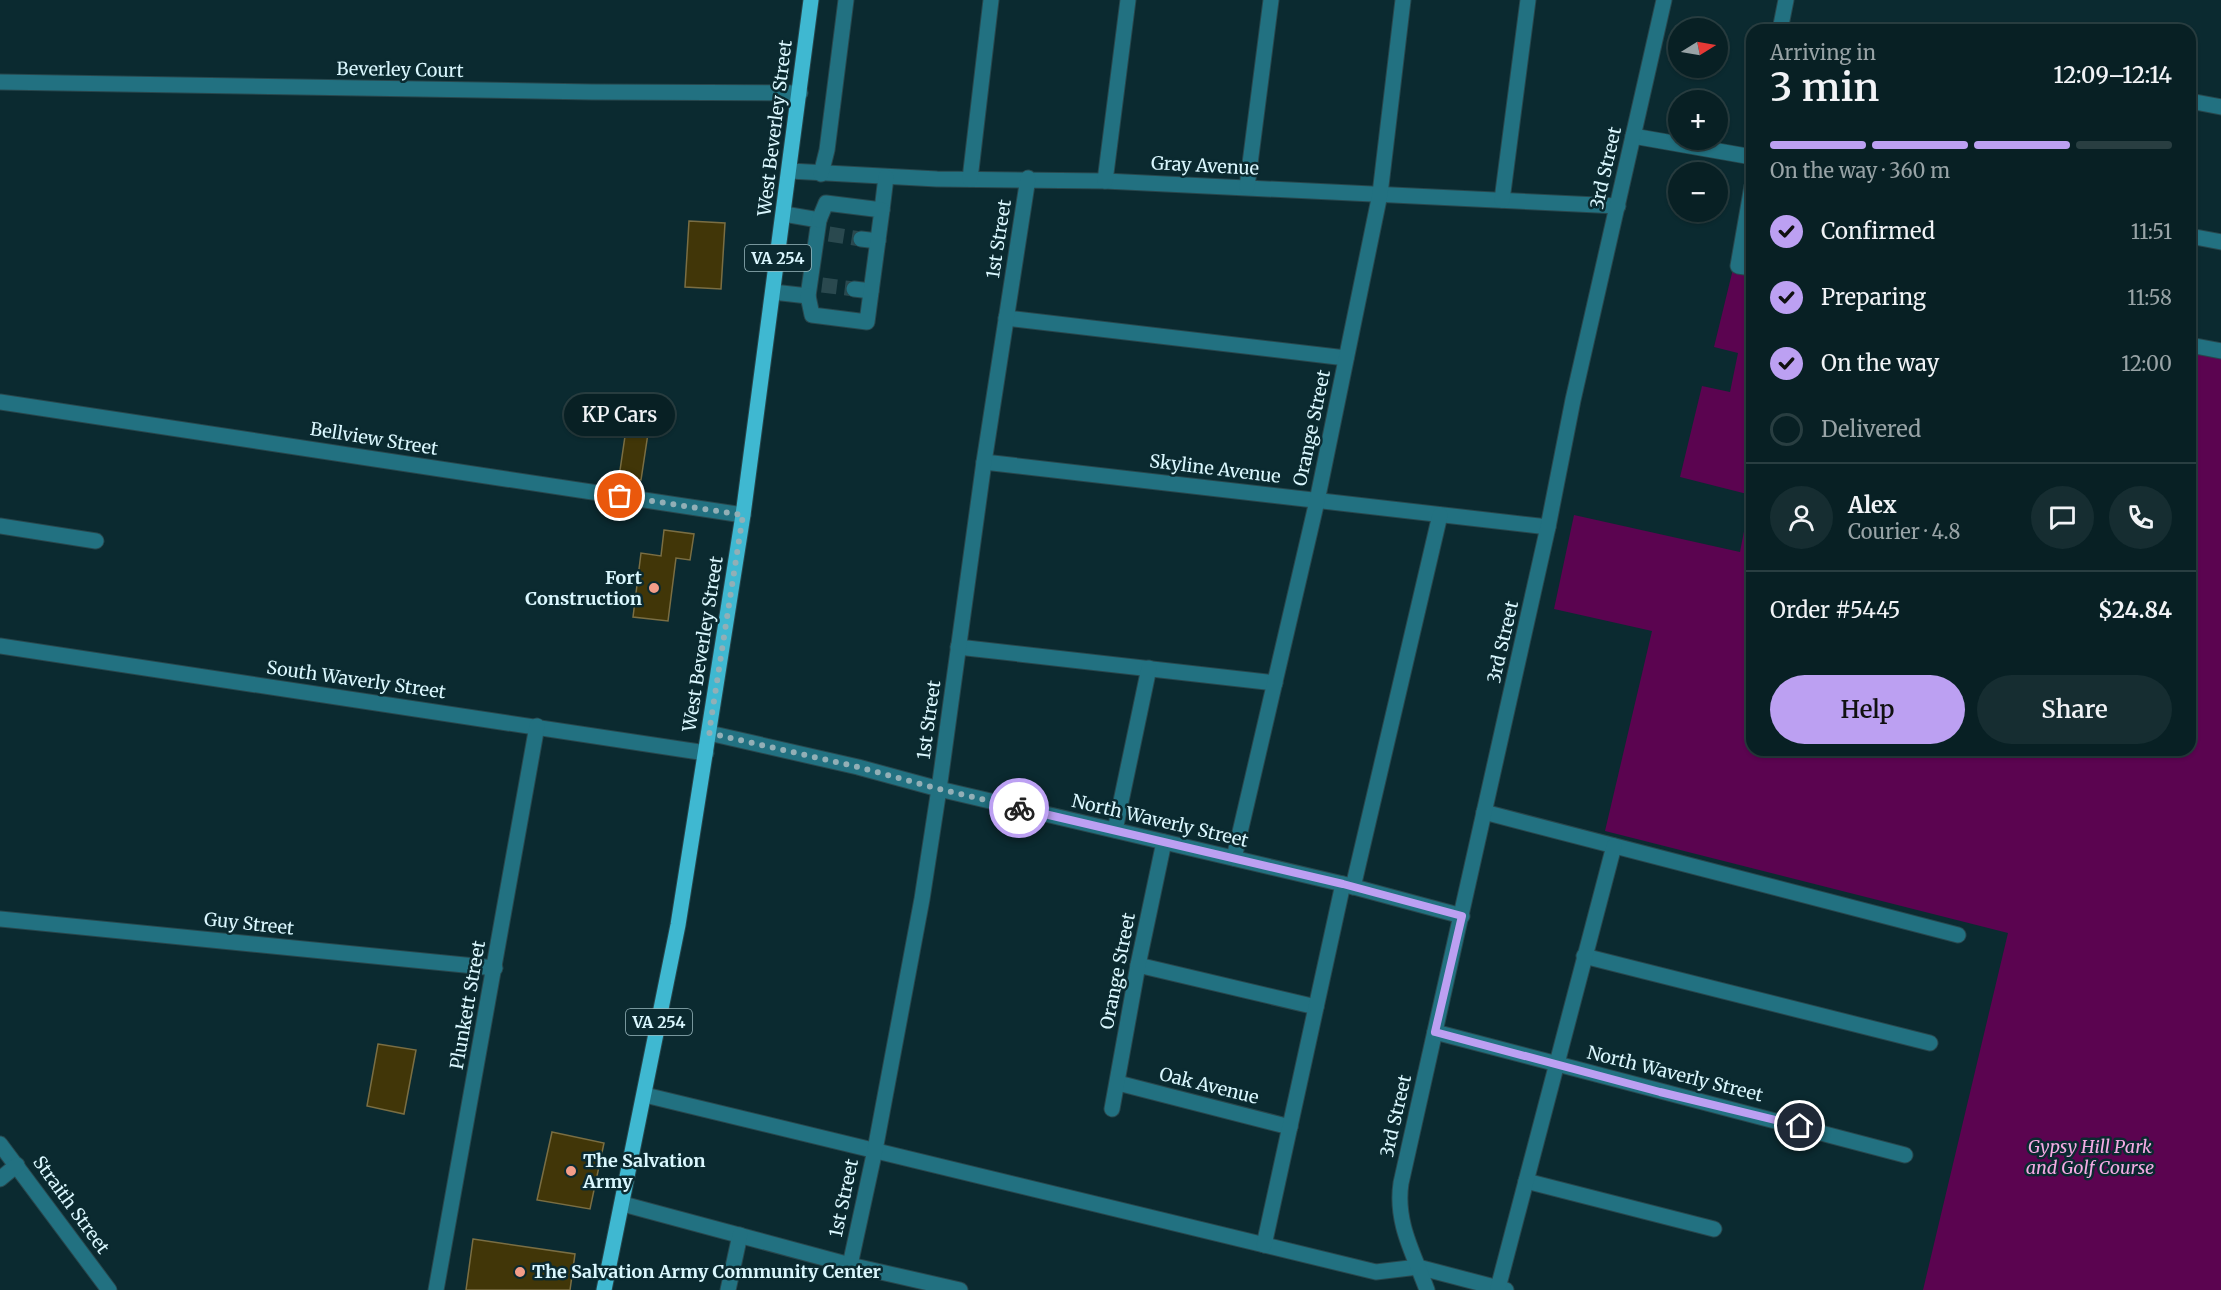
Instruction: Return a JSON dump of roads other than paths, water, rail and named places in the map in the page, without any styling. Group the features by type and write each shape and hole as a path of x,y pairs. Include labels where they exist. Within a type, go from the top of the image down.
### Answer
{"main road":[{"name":"West Beverley Street","path":"604,1290 678,925 706,753 743,515 811,0"}],"street":[{"path":"821,174 827,150 846,0"},
{"path":"970,179 991,0"},
{"path":"1105,181 1128,0"},
{"path":"1247,187 1271,0"},
{"name":"Orange Street","path":"1234,858 1317,501 1380,194 1403,0"},
{"path":"1502,200 1528,0"},
{"name":"3rd Street","path":"1427,1290 1402,1227 1399,1192 1548,527 1573,400 1664,0"},
{"path":"1781,24 1786,0"},
{"name":"Beverley Court","path":"0,82 592,92 800,93"},
{"path":"2196,102 2221,107"},
{"path":"1634,136 1746,156"},
{"name":"Gray Avenue","path":"790,171 886,177 1028,178 1247,187 1618,206"},
{"path":"882,210 826,203 813,289 812,315 867,322 878,242 882,210 886,177"},
{"name":"1st Street","path":"850,1265 922,898 984,462 1028,178"},
{"path":"784,214 821,229"},
{"path":"1746,220 1738,266 1746,267"},
{"path":"2196,237 2221,242"},
{"path":"861,239 878,242"},
{"path":"773,292 813,289"},
{"path":"854,289 871,291"},
{"path":"1006,318 1346,358"},
{"path":"2196,346 2221,351"},
{"name":"Bellview Street","path":"0,402 743,515"},
{"name":"Skyline Avenue","path":"984,462 1548,527"},
{"path":"1264,1245 1316,1007 1440,514"},
{"path":"0,525 96,541"},
{"name":"South Waverly Street","path":"0,646 706,753"},
{"path":"958,647 1275,683"},
{"path":"1115,830 1149,668"},
{"name":"Plunkett Street","path":"436,1290 537,726"},
{"name":"North Waverly Street","path":"709,733 1234,858 1462,916"},
{"path":"1484,812 1958,935"},
{"name":"Orange Street","path":"1112,1109 1138,965 1164,842"},
{"path":"645,1095 1376,1272 1418,1267 1502,1289 1526,1181 1614,846"},
{"name":"Guy Street","path":"0,919 495,968"},
{"path":"1584,956 1930,1043"},
{"path":"1138,965 1316,1007"},
{"name":"North Waverly Street","path":"1435,1032 1905,1155"},
{"name":"Oak Avenue","path":"1118,1083 1290,1127"},
{"name":"Straith Street","path":"0,1144 109,1290"},
{"path":"0,1179 16,1165"},
{"path":"1526,1181 1714,1229"},
{"path":"623,1204 850,1265 960,1290"},
{"path":"728,1290 740,1235"}],"tunnel":[{"path":"829,234 861,239"},
{"path":"822,285 854,289"}],"place":[{"name":"KP Cars","path":"620,496"},
{"name":"Fort Construction","path":"654,588"},
{"name":"The Salvation Army","path":"571,1171"},
{"name":"The Salvation Army Community Center","path":"520,1272"}],"park label":[{"name":"Gypsy Hill Park and Golf Course","path":"2090,1157"}]}
